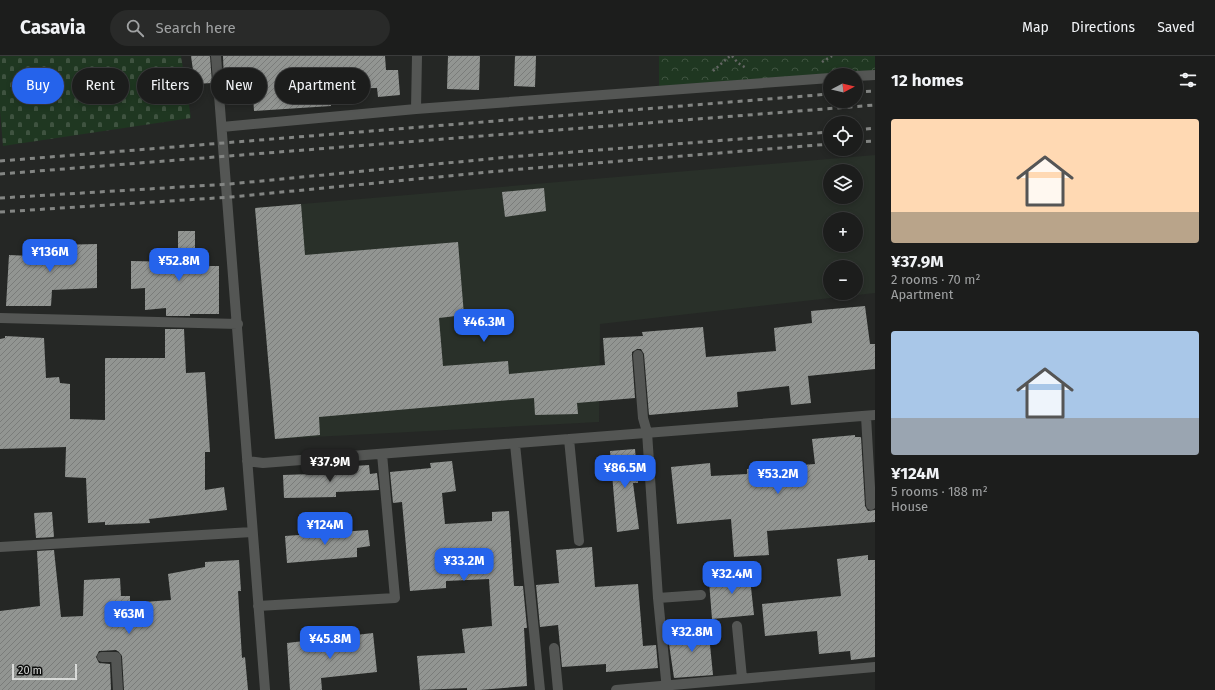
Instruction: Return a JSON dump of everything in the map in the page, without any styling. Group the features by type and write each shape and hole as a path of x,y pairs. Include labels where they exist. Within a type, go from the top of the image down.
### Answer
{"street":[{"path":"216,56 238,324 252,532 265,690"},
{"path":"416,109 417,56"},
{"path":"863,76 875,75"},
{"path":"222,127 416,109 823,79"},
{"path":"0,318 238,324"},
{"path":"638,355 643,418 647,432 658,598 666,688"},
{"path":"247,461 263,463 515,444 647,432 871,416 871,505"},
{"path":"569,439 579,541"},
{"path":"515,444 540,690"},
{"path":"258,606 395,598 382,454"},
{"path":"0,547 252,532"},
{"path":"658,598 701,595"},
{"path":"738,626 742,678"},
{"path":"554,648 558,690"},
{"path":"102,657 116,657 118,690"},
{"path":"616,690 666,688 742,678 875,667"}],"shaded area":[{"path":"875,155 875,293 863,294 863,260 823,260 823,299 600,324 599,422 275,439 255,208"}],"green space":[{"path":"0,56 181,56 183,68 137,68 137,104 189,104 191,118 3,146 0,110"},
{"path":"659,56 875,56 875,71 863,72 863,68 823,68 823,75 659,86"}],"building":[{"path":"191,56 210,56 211,83 203,84 203,68 193,68"},
{"path":"223,56 385,56 386,70 398,70 400,95 378,97 377,88 370,88 370,68 275,68 275,104 331,104 331,106 254,111 254,104 267,104 267,68 223,68"},
{"path":"448,56 480,56 479,90 447,89"},
{"path":"515,56 536,56 535,87 514,86"},
{"path":"544,188 546,211 505,217 502,192"},
{"path":"301,204 305,255 458,242 464,315 439,318 443,366 508,361 509,374 605,365 603,338 643,336 642,332 703,327 706,357 776,351 774,328 812,323 811,311 865,306 870,344 875,344 875,369 808,376 811,403 791,405 789,386 737,392 738,407 649,415 644,354 641,349 637,349 632,352 635,398 577,403 578,414 535,415 534,398 319,417 320,435 275,439 255,208"},
{"path":"178,231 195,231 195,266 219,266 219,314 166,316 166,308 145,310 145,288 131,289 131,261 178,262"},
{"path":"97,244 97,288 52,290 51,306 6,306 9,255 31,256 31,247 57,248 57,245"},
{"path":"165,329 184,329 186,373 205,372 210,452 205,452 205,490 224,487 227,510 149,519 150,523 105,525 105,522 88,523 86,478 65,477 66,447 0,449 0,339 5,338 5,336 44,338 46,378 59,377 60,383 70,384 70,419 105,420 105,358 165,358"},
{"path":"855,435 855,437 861,437 865,506 868,511 875,510 875,522 767,531 769,555 734,557 731,519 677,524 671,467 710,463 711,476 747,474 747,469 815,464 812,439"},
{"path":"635,449 638,483 633,483 639,529 617,532 610,451"},
{"path":"452,461 456,491 442,493 445,524 492,521 492,512 509,511 514,586 523,586 527,628 524,628 527,686 479,690 467,690 467,688 420,690 417,656 465,653 462,629 492,626 489,579 446,581 446,588 410,591 402,502 393,503 390,472 431,468 430,463"},
{"path":"369,465 370,474 377,473 379,490 336,492 336,497 284,498 283,475 342,473 341,467"},
{"path":"52,512 54,537 36,538 34,513"},
{"path":"368,530 370,546 357,548 357,557 287,563 285,536"},
{"path":"592,547 595,587 638,584 643,646 656,645 658,668 606,672 606,664 562,667 558,625 540,627 536,585 559,583 556,550"},
{"path":"54,550 61,617 83,616 84,580 120,578 121,596 130,596 130,603 171,600 168,574 205,567 205,562 239,560 241,591 238,591 242,658 245,657 248,690 124,690 122,656 116,650 99,651 96,657 99,663 110,664 111,690 0,690 0,611 40,606 37,551"},
{"path":"868,555 868,560 875,560 875,657 851,660 850,651 819,654 817,631 765,636 762,604 841,596 837,559"},
{"path":"749,569 754,615 712,619 709,581 721,580 720,572"},
{"path":"708,625 713,675 674,678 669,644 681,643 680,628"},
{"path":"373,633 377,672 321,678 322,690 290,690 287,643"}],"railway":[{"path":"863,92 875,91"},
{"path":"0,161 823,95"},
{"path":"0,174 875,105"},
{"path":"863,129 875,128"},
{"path":"0,198 230,184 509,157 823,133"},
{"path":"863,142 875,141"},
{"path":"0,212 231,197 510,170 823,145"}]}
